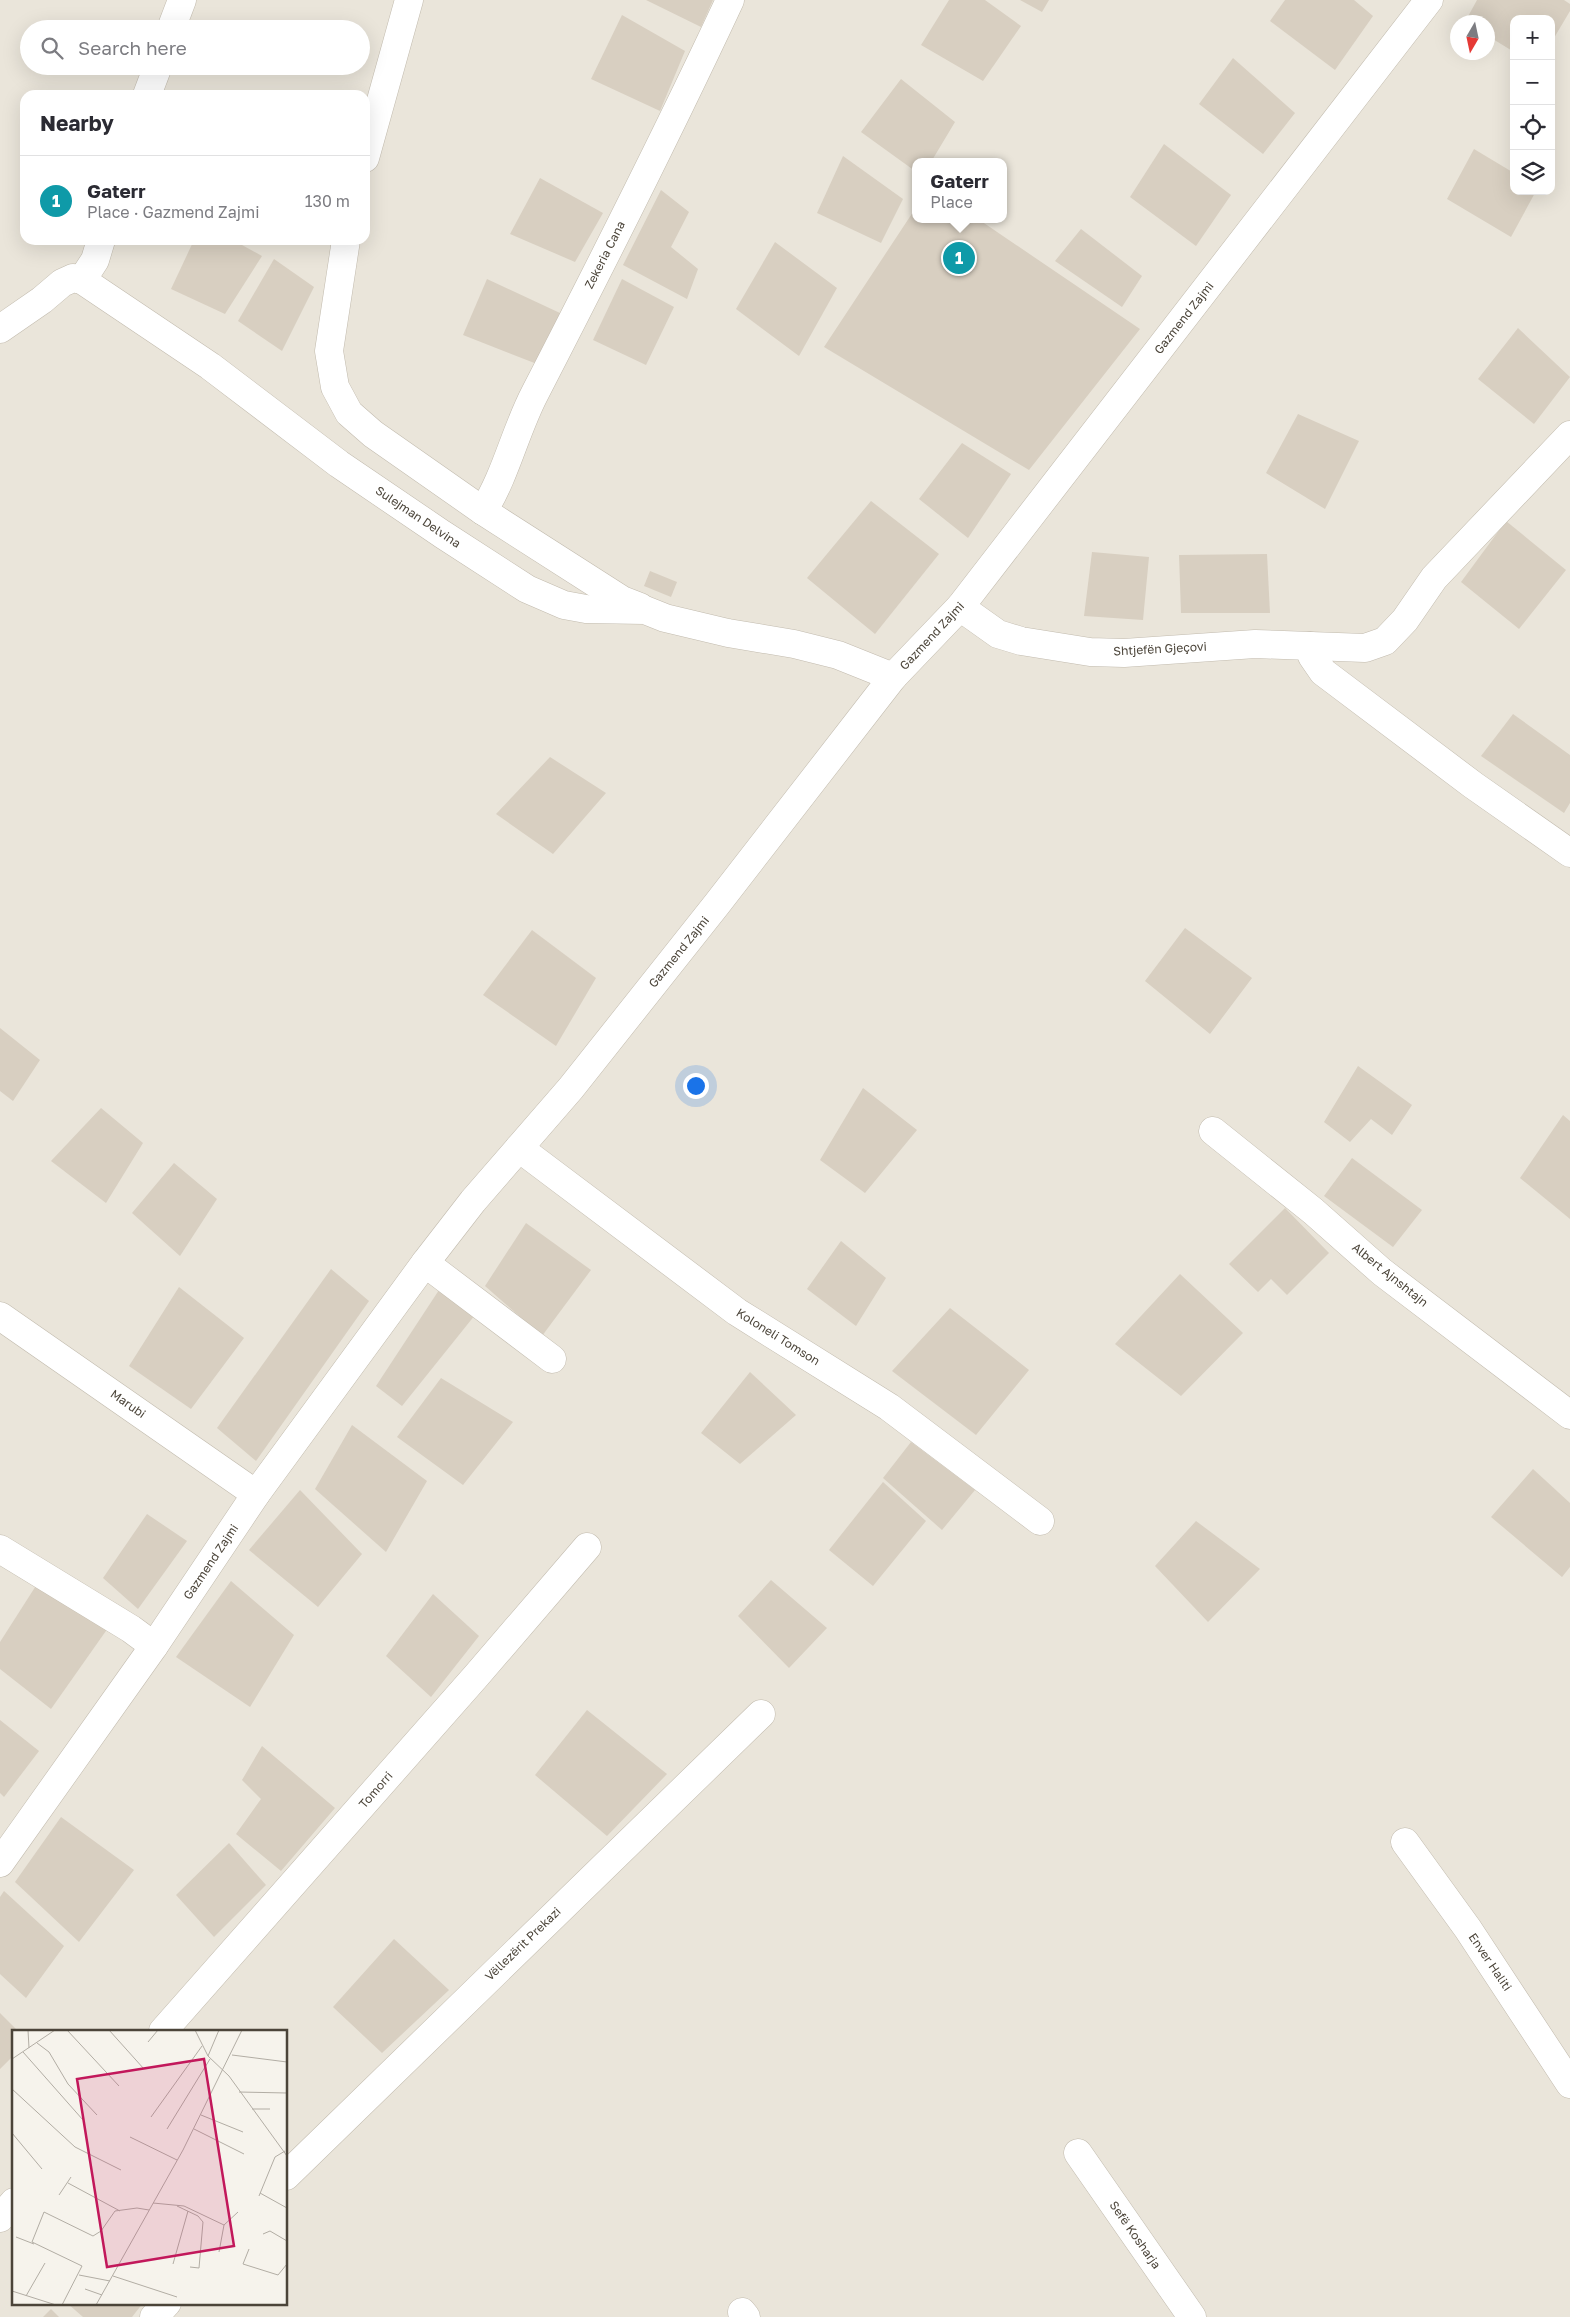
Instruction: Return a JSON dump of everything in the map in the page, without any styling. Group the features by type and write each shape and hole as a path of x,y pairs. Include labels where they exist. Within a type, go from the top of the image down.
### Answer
{"street":[{"path":"174,20 182,0"},
{"path":"370,140 409,0"},
{"name":"Zekeria Cana","path":"483,511 492,496 529,405 680,105 730,0"},
{"name":"Gazmend Zajmi","path":"0,1863 154,1646 256,1494 425,1263 473,1201 571,1088 718,904 893,677 960,608 1429,0"},
{"path":"149,90 155,75"},
{"path":"0,329 42,300 62,283 73,278 82,280 95,260 100,245"},
{"path":"345,245 330,351 335,387 349,413 374,434 483,511 622,600 645,610"},
{"name":"Sulejman Delvina","path":"82,280 210,366 339,464 526,589 564,605 586,609 645,610 664,618 728,633 794,644 838,655 893,677"},
{"name":"Shtjefën Gjeçovi","path":"960,608 998,634 1021,641 1090,652 1124,653 1255,644 1365,648 1385,641 1405,620 1434,578 1570,435"},
{"path":"1310,646 1312,656 1322,672 1473,785 1570,853"},
{"name":"Albert Ajnshtajn","path":"1213,1131 1313,1211 1382,1272 1570,1415"},
{"name":"Koloneli Tomson","path":"519,1148 737,1312 889,1407 1040,1521"},
{"path":"425,1263 552,1358"},
{"name":"Marubi","path":"0,1316 256,1494"},
{"name":"Tomorri","path":"164,2030 471,1682 587,1547"},
{"path":"0,1549 131,1629 154,1646"},
{"name":"Vëllezërit Prekazi","path":"288,2174 761,1714"},
{"name":"Enver Haliti","path":"1405,1842 1468,1929 1570,2084"},
{"name":"Sefë Kosharja","path":"1078,2153 1192,2317"},
{"path":"0,2218 12,2204"},
{"path":"154,2317 165,2304"}],"shaded area":[{"path":"0,0 1570,0 1570,2317 0,2317"}],"building":[{"path":"646,0 713,0 701,27"},
{"path":"949,0 985,0 1021,26 983,81 921,45"},
{"path":"1020,0 1049,0 1042,12"},
{"path":"1285,0 1354,0 1373,16 1335,70 1270,21"},
{"path":"1477,0 1564,0 1570,4 1570,11 1555,36 1555,15 1510,15 1510,50 1495,40 1495,15 1469,15"},
{"path":"622,15 685,51 660,111 591,79"},
{"path":"1233,58 1295,113 1263,154 1199,104"},
{"path":"901,79 955,122 933,158 912,158 912,169 861,132"},
{"path":"1164,144 1231,195 1196,246 1130,197"},
{"path":"1474,149 1510,171 1510,195 1534,195 1511,237 1447,199"},
{"path":"843,156 903,199 881,243 817,213"},
{"path":"540,178 603,213 575,262 510,234"},
{"path":"661,190 689,212 671,247 698,269 687,299 623,265"},
{"path":"912,214 912,223 984,223 1140,329 1029,470 824,347"},
{"path":"1081,229 1142,276 1122,307 1055,261"},
{"path":"775,242 837,288 799,356 736,309"},
{"path":"192,245 242,245 262,256 225,314 171,289"},
{"path":"274,259 314,287 282,351 238,321"},
{"path":"487,279 560,313 537,364 463,335"},
{"path":"622,279 674,307 646,365 593,340"},
{"path":"1518,328 1570,377 1534,424 1478,379"},
{"path":"1298,414 1359,441 1325,509 1266,473"},
{"path":"962,443 1011,474 968,538 919,499"},
{"path":"871,501 939,554 875,634 807,578"},
{"path":"1506,521 1566,570 1519,629 1461,582"},
{"path":"1092,552 1149,557 1143,620 1084,616"},
{"path":"1267,554 1270,613 1181,613 1179,555"},
{"path":"650,571 677,582 671,597 644,586"},
{"path":"1513,714 1570,755 1570,803 1564,813 1481,756"},
{"path":"550,757 606,793 553,854 496,814"},
{"path":"1185,928 1252,978 1210,1034 1145,981"},
{"path":"532,930 596,978 556,1046 483,995"},
{"path":"0,1028 40,1060 13,1101 0,1091"},
{"path":"1358,1066 1412,1105 1392,1135 1371,1119 1350,1142 1324,1122"},
{"path":"863,1088 917,1130 865,1193 820,1160"},
{"path":"101,1108 143,1143 106,1203 51,1161"},
{"path":"1563,1115 1570,1121 1570,1219 1520,1178"},
{"path":"1352,1158 1422,1210 1393,1247 1324,1196"},
{"path":"174,1163 217,1199 180,1256 132,1213"},
{"path":"1285,1208 1329,1253 1287,1295 1271,1279 1258,1292 1229,1264"},
{"path":"526,1223 591,1270 542,1336 485,1286"},
{"path":"841,1241 886,1278 856,1326 807,1289"},
{"path":"331,1269 369,1301 256,1461 217,1428"},
{"path":"1180,1274 1243,1333 1181,1396 1115,1344"},
{"path":"179,1287 244,1338 191,1409 129,1366"},
{"path":"441,1287 475,1315 402,1406 376,1386"},
{"path":"950,1308 1029,1370 976,1435 892,1371"},
{"path":"750,1372 796,1415 740,1464 701,1433"},
{"path":"441,1378 513,1422 463,1485 397,1437"},
{"path":"352,1425 427,1481 386,1552 315,1489"},
{"path":"911,1442 975,1490 942,1530 883,1478"},
{"path":"1533,1469 1570,1503 1570,1567 1562,1577 1491,1517"},
{"path":"883,1482 926,1521 873,1586 829,1550"},
{"path":"300,1490 362,1554 318,1607 249,1550"},
{"path":"147,1514 187,1541 138,1609 103,1578"},
{"path":"1196,1521 1260,1569 1208,1622 1155,1566"},
{"path":"771,1580 827,1628 789,1668 738,1616"},
{"path":"39,1581 108,1628 51,1709 0,1669 0,1642"},
{"path":"231,1581 294,1635 250,1707 176,1657"},
{"path":"433,1594 479,1636 431,1697 386,1656"},
{"path":"587,1710 667,1774 607,1836 535,1775"},
{"path":"0,1720 39,1751 4,1797 0,1793"},
{"path":"262,1746 335,1808 281,1871 236,1834 261,1799 242,1780"},
{"path":"61,1817 134,1870 79,1942 15,1882"},
{"path":"229,1843 266,1885 214,1937 176,1895"},
{"path":"4,1891 64,1946 26,1998 0,1974 0,1897"},
{"path":"394,1939 449,1990 382,2053 333,2007"},
{"path":"0,2013 17,2030 12,2030 12,2057 0,2069"},
{"path":"68,2304 142,2304 132,2317 83,2317"},
{"path":"51,2309 59,2317 43,2317"}],"place":[{"name":"Gaterr","path":"959,258"}]}
